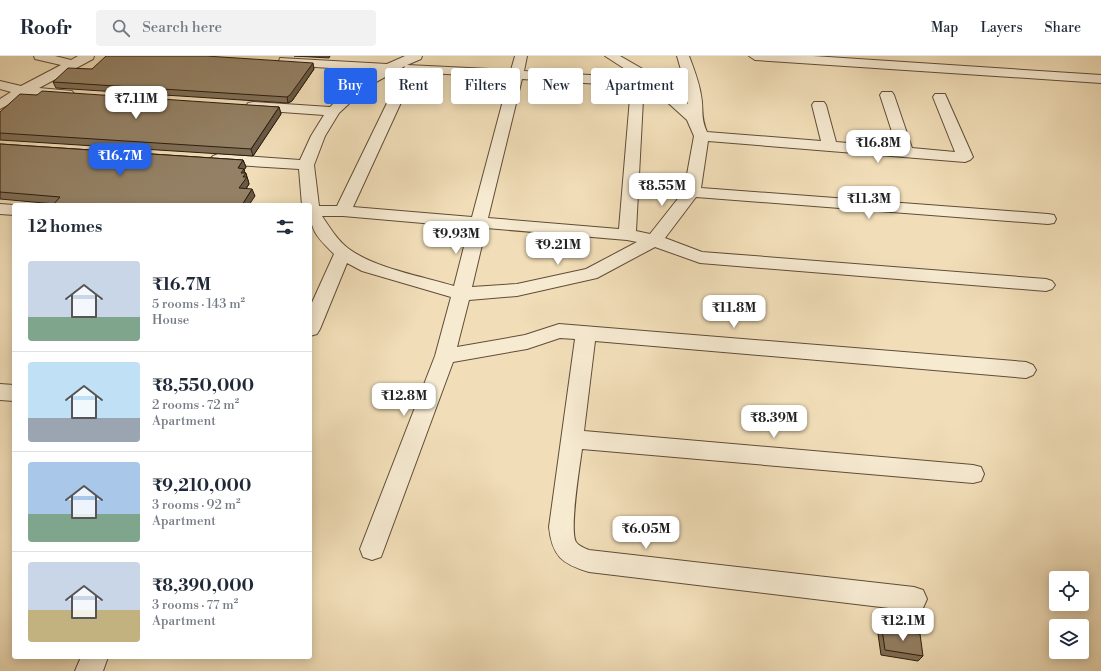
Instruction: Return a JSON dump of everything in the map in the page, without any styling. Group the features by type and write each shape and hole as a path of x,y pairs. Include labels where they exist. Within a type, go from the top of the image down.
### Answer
{"street":[{"path":"40,56 71,64"},
{"path":"0,105 71,64 88,56"},
{"path":"271,60 389,68 416,56"},
{"path":"517,68 521,56"},
{"path":"312,213 326,236 343,253 368,267 462,294 517,290 591,274 654,240 692,192 701,136 694,119 655,82 611,56"},
{"path":"683,56 690,73 697,108 694,119"},
{"path":"755,56 889,61 1101,79"},
{"path":"343,211 410,68 451,71"},
{"path":"310,203 306,165 318,136 333,112 362,84 385,70"},
{"path":"520,75 638,82 627,235"},
{"path":"0,85 23,91 78,94"},
{"path":"887,95 906,153"},
{"path":"701,136 965,157 940,97"},
{"path":"372,549 445,356 462,294 508,104"},
{"path":"238,105 333,112"},
{"path":"819,105 830,147"},
{"path":"204,158 306,165"},
{"path":"692,192 1048,220"},
{"path":"0,209 12,210"},
{"path":"312,211 343,211 479,224 627,235 654,240 689,253 710,258 1046,285"},
{"path":"312,324 343,253"},
{"path":"445,356 527,342 559,331 586,332 1026,370"},
{"path":"586,332 561,527 566,549 576,557 589,561 914,599"},
{"path":"0,392 12,393"},
{"path":"572,439 973,474"},
{"path":"89,671 94,659"}],"building":[{"path":"106,56 206,56 313,63 287,97 53,82 68,68 92,69"},
{"path":"42,91 279,107 251,149 0,133 0,112 20,94 37,95"},
{"path":"0,144 243,160 238,168 244,169 241,173 246,173 243,177 247,177 239,188 252,189 243,203 55,203 60,197 0,192"},
{"path":"882,629 920,634 923,656 885,650"}]}
